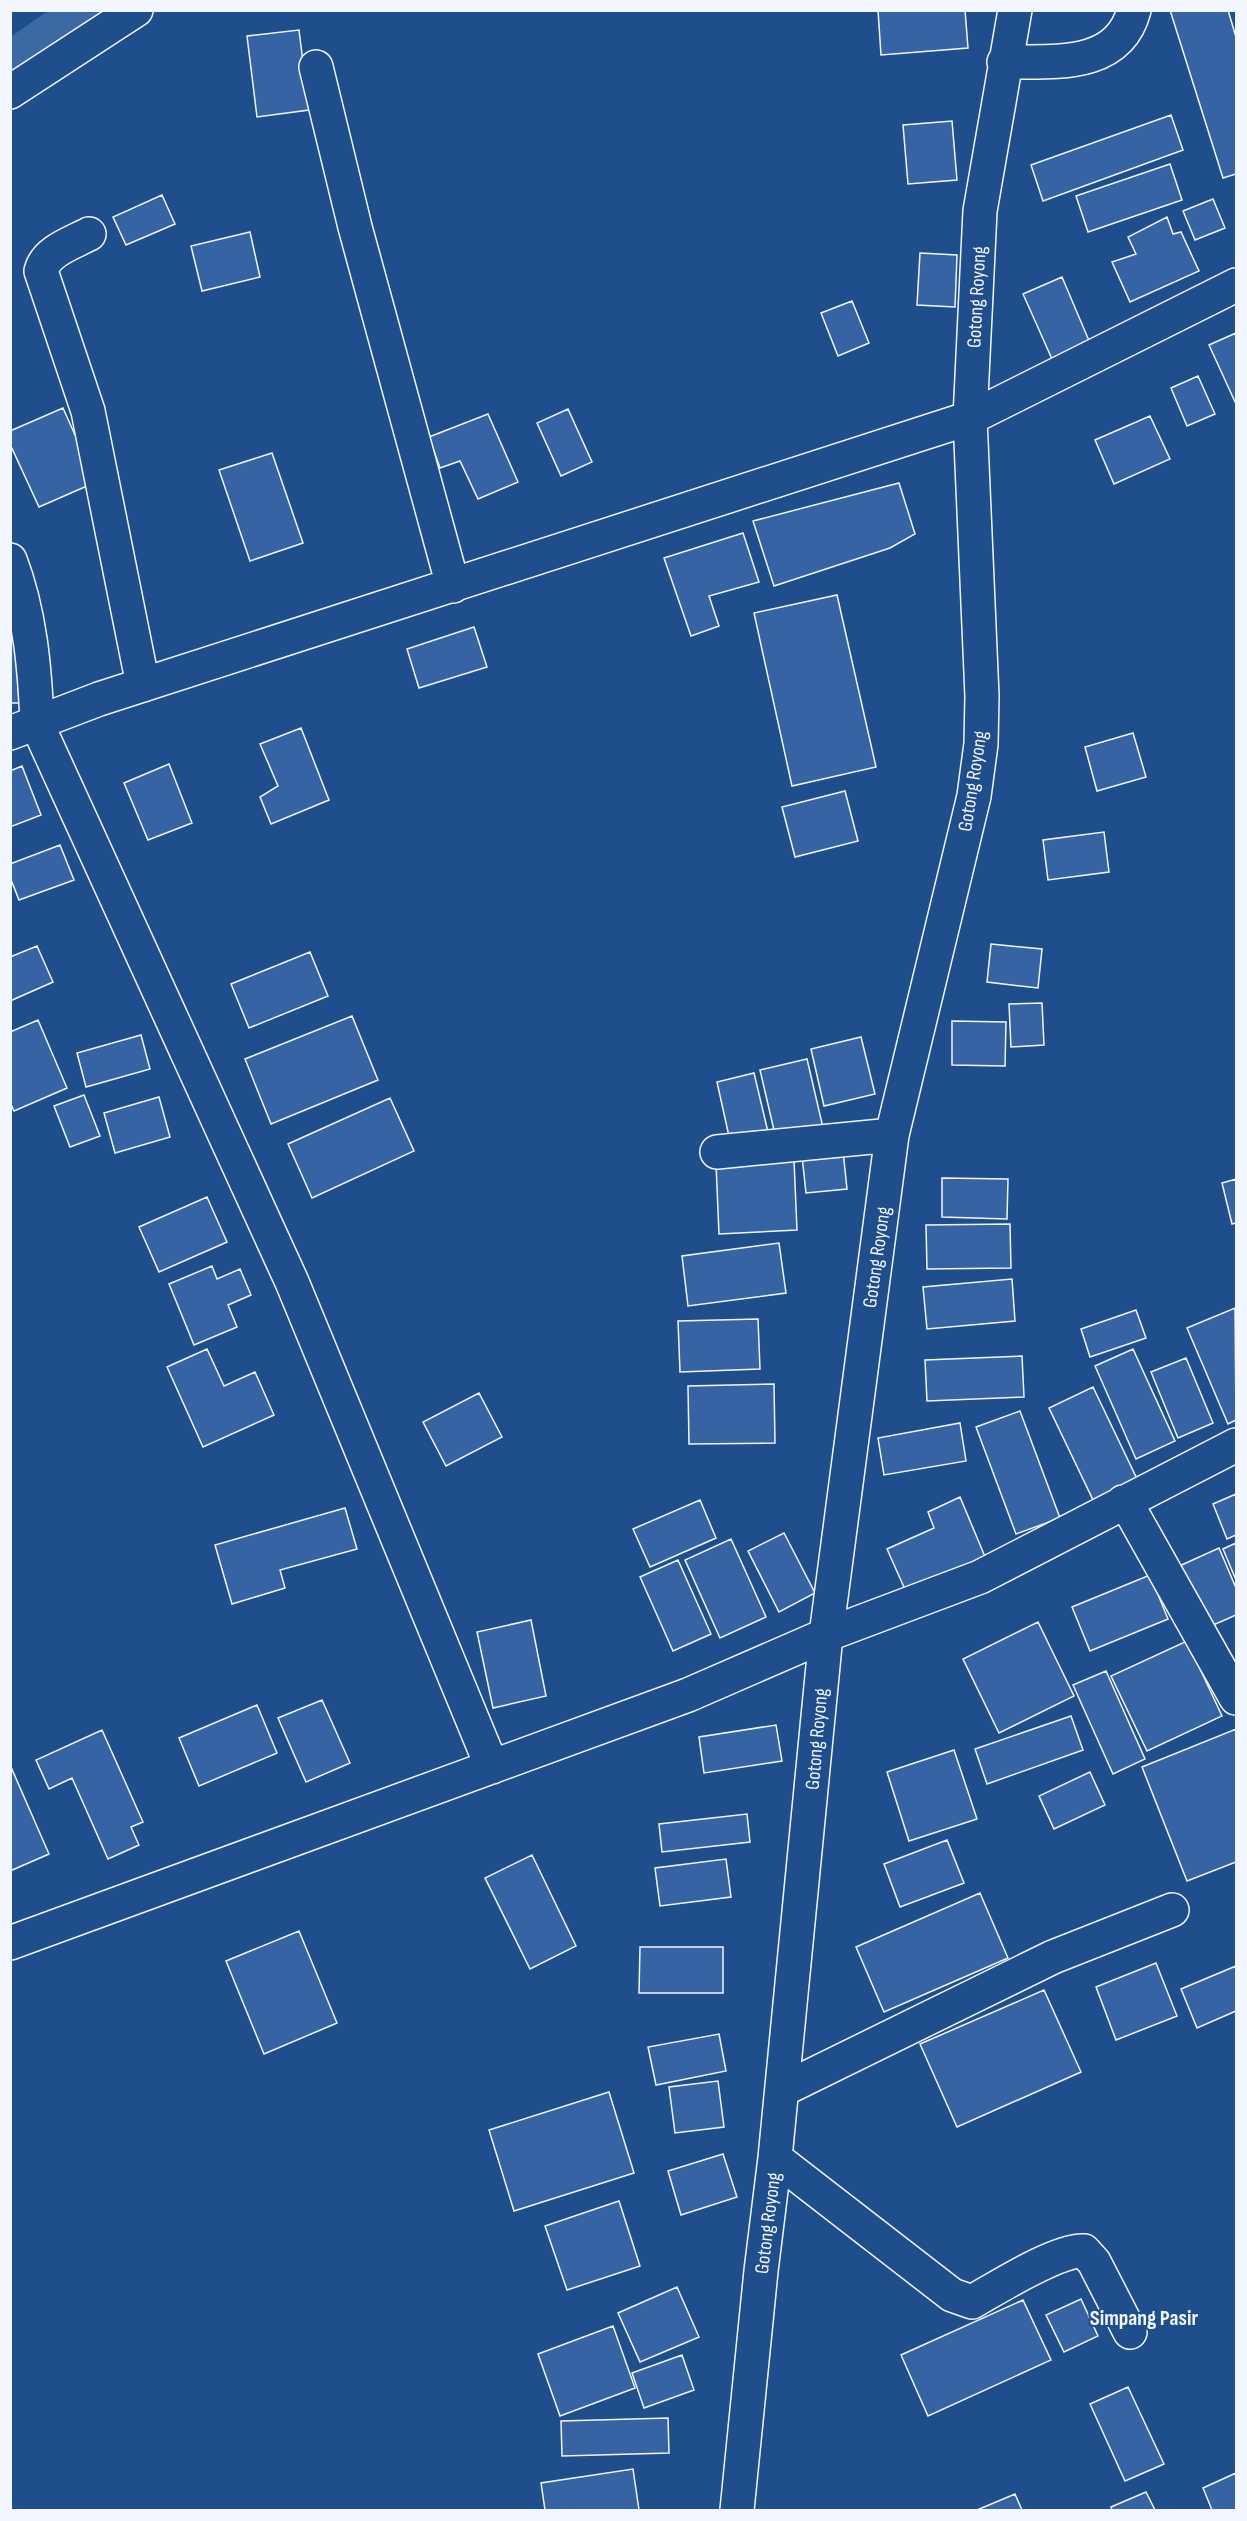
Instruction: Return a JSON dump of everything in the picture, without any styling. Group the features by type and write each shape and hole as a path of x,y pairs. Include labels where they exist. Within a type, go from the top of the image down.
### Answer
{"street":[{"path":"10,92 136,10"},
{"name":"Gotong Royong","path":"737,2511 761,2271 776,2158 826,1635 892,1135 974,796 981,744 982,696 970,418 980,211 1004,62 1015,10"},
{"path":"1004,62 1072,61 1099,55 1118,41 1131,22 1134,10"},
{"path":"316,67 355,227 453,586"},
{"path":"89,234 51,255 43,263 40,271 88,411 143,685"},
{"path":"24,729 99,699 970,418 1236,285"},
{"path":"10,560 27,622 35,672 24,729 292,1282 492,1767"},
{"path":"717,1152 892,1135"},
{"path":"10,1943 688,1695 826,1635 980,1577 1236,1445"},
{"path":"1123,1502 1133,1515 1236,1698"},
{"path":"782,2091 1053,1957 1172,1910"},
{"path":"776,2158 925,2276 952,2295 962,2299 972,2302 1038,2266 1075,2250 1084,2251 1094,2262 1130,2332"}],"building":[{"path":"878,10 965,10 968,48 881,55"},
{"path":"1170,10 1228,10 1236,37 1236,174 1223,178"},
{"path":"299,30 309,110 257,117 247,36"},
{"path":"1171,115 1183,150 1043,201 1031,165"},
{"path":"952,121 957,180 908,184 903,125"},
{"path":"1170,164 1182,200 1088,232 1076,196"},
{"path":"162,195 175,224 126,245 113,217"},
{"path":"1213,199 1225,228 1195,240 1183,211"},
{"path":"1167,217 1173,234 1181,232 1199,271 1130,302 1112,262 1136,254 1128,237"},
{"path":"250,232 260,277 202,291 191,246"},
{"path":"920,253 957,255 955,307 917,305"},
{"path":"1062,277 1090,343 1052,359 1023,294"},
{"path":"852,301 869,343 838,356 821,313"},
{"path":"1236,333 1236,404 1209,345"},
{"path":"1198,376 1215,414 1187,426 1171,388"},
{"path":"63,408 96,482 39,507 10,444 10,431"},
{"path":"568,409 592,462 561,476 537,423"},
{"path":"488,414 518,482 478,499 460,461 440,468 429,437"},
{"path":"1150,416 1170,459 1114,484 1095,440"},
{"path":"272,453 303,543 250,561 219,470"},
{"path":"899,483 915,534 890,548 774,586 753,521"},
{"path":"743,533 759,582 709,596 719,626 691,636 664,558"},
{"path":"837,595 876,767 792,786 754,613"},
{"path":"10,599 14,599 19,703 10,703"},
{"path":"474,627 487,667 419,688 407,649"},
{"path":"301,728 329,800 271,824 260,797 278,786 260,744"},
{"path":"1133,733 1146,777 1097,791 1085,747"},
{"path":"169,764 192,823 148,840 124,783"},
{"path":"22,766 41,815 10,827 10,771"},
{"path":"845,791 858,841 795,857 782,807"},
{"path":"1104,832 1109,872 1048,880 1043,840"},
{"path":"60,845 74,880 19,900 10,877 10,864"},
{"path":"991,944 1042,949 1038,988 987,982"},
{"path":"37,946 53,982 10,1001 10,957"},
{"path":"310,952 328,996 249,1028 231,984"},
{"path":"1042,1003 1044,1045 1011,1047 1009,1004"},
{"path":"352,1016 378,1080 271,1124 245,1059"},
{"path":"38,1020 67,1088 14,1111 10,1102 10,1032"},
{"path":"952,1021 1006,1022 1005,1066 952,1065"},
{"path":"141,1035 150,1069 86,1087 77,1053"},
{"path":"861,1037 875,1094 824,1106 811,1049"},
{"path":"807,1059 824,1132 777,1143 760,1070"},
{"path":"754,1073 768,1132 730,1141 717,1082"},
{"path":"84,1095 100,1136 70,1147 54,1106"},
{"path":"159,1097 170,1137 115,1153 104,1113"},
{"path":"390,1098 414,1151 312,1198 288,1144"},
{"path":"843,1151 847,1189 806,1193 802,1156"},
{"path":"794,1160 797,1230 719,1234 716,1164"},
{"path":"942,1178 1008,1179 1007,1219 942,1217"},
{"path":"1236,1179 1236,1223 1232,1224 1222,1183"},
{"path":"207,1197 227,1242 159,1272 139,1227"},
{"path":"1010,1224 1011,1268 927,1269 926,1225"},
{"path":"779,1243 786,1293 688,1306 682,1256"},
{"path":"212,1266 217,1279 240,1269 251,1295 228,1305 237,1327 194,1345 169,1284"},
{"path":"1012,1279 1015,1321 927,1329 923,1287"},
{"path":"1235,1308 1236,1420 1228,1424 1187,1328"},
{"path":"1136,1310 1146,1338 1090,1357 1081,1329"},
{"path":"758,1319 760,1369 680,1372 678,1321"},
{"path":"207,1349 224,1386 255,1372 274,1415 203,1447 167,1367"},
{"path":"1133,1349 1175,1441 1136,1459 1095,1366"},
{"path":"1022,1356 1024,1397 927,1401 925,1360"},
{"path":"1186,1358 1213,1423 1178,1438 1151,1372"},
{"path":"774,1384 775,1443 689,1444 688,1386"},
{"path":"1093,1387 1138,1481 1094,1502 1049,1408"},
{"path":"479,1393 502,1437 446,1466 423,1422"},
{"path":"1020,1411 1060,1518 1016,1534 976,1427"},
{"path":"960,1423 966,1461 884,1475 878,1438"},
{"path":"1236,1494 1236,1535 1227,1539 1213,1504"},
{"path":"960,1497 986,1559 907,1594 887,1549 934,1528 928,1512"},
{"path":"700,1500 716,1538 650,1567 633,1529"},
{"path":"345,1508 357,1549 280,1570 285,1588 232,1604 215,1545"},
{"path":"784,1533 815,1593 779,1612 748,1551"},
{"path":"731,1539 766,1617 720,1638 685,1560"},
{"path":"1236,1543 1236,1580 1223,1549"},
{"path":"1219,1548 1236,1588 1236,1615 1202,1630 1175,1568"},
{"path":"678,1560 711,1634 673,1651 640,1577"},
{"path":"1150,1575 1168,1619 1090,1651 1072,1607"},
{"path":"531,1620 546,1696 493,1708 477,1632"},
{"path":"1038,1622 1074,1696 999,1733 963,1659"},
{"path":"1187,1641 1222,1716 1147,1751 1111,1676"},
{"path":"1106,1671 1145,1759 1113,1774 1073,1685"},
{"path":"322,1700 350,1763 306,1782 278,1718"},
{"path":"257,1705 277,1753 199,1786 179,1738"},
{"path":"1071,1716 1083,1750 987,1784 975,1749"},
{"path":"776,1725 782,1761 704,1773 699,1737"},
{"path":"1236,1729 1236,1862 1187,1881 1142,1767"},
{"path":"102,1730 143,1822 131,1827 139,1845 108,1859 72,1778 49,1789 36,1760"},
{"path":"954,1750 977,1819 909,1841 887,1772"},
{"path":"10,1767 49,1854 10,1871"},
{"path":"1090,1772 1105,1805 1054,1829 1039,1796"},
{"path":"747,1814 750,1842 662,1852 659,1824"},
{"path":"947,1840 964,1883 900,1907 884,1864"},
{"path":"532,1855 576,1946 530,1969 485,1878"},
{"path":"726,1859 731,1897 660,1906 655,1868"},
{"path":"980,1893 1008,1958 884,2012 856,1947"},
{"path":"299,1931 337,2023 264,2054 226,1961"},
{"path":"640,1947 723,1947 723,1993 639,1993"},
{"path":"1156,1963 1177,2016 1116,2040 1096,1987"},
{"path":"1236,1966 1236,2011 1197,2028 1181,1989"},
{"path":"1044,1990 1081,2072 957,2127 920,2044"},
{"path":"719,2034 726,2071 656,2085 648,2047"},
{"path":"718,2081 724,2127 675,2133 669,2087"},
{"path":"609,2092 634,2173 514,2211 489,2130"},
{"path":"723,2154 737,2197 681,2215 668,2171"},
{"path":"619,2201 640,2266 567,2290 545,2226"},
{"path":"677,2287 699,2337 640,2362 618,2313"},
{"path":"1081,2299 1098,2336 1064,2352 1046,2315"},
{"path":"1023,2300 1051,2360 928,2416 901,2355"},
{"path":"613,2326 635,2388 560,2416 538,2354"},
{"path":"682,2355 694,2390 644,2408 632,2373"},
{"path":"1128,2387 1164,2464 1125,2481 1090,2404"},
{"path":"668,2418 669,2453 562,2456 561,2421"},
{"path":"633,2469 639,2510 545,2510 541,2483"},
{"path":"1236,2473 1236,2510 1212,2510 1203,2488"},
{"path":"1146,2492 1155,2510 1112,2510 1111,2507"},
{"path":"1015,2494 1022,2510 977,2510"}],"waterway":[{"path":"10,63 86,10"}],"district":[{"name":"Simpang Pasir","path":"1144,2317"}]}
